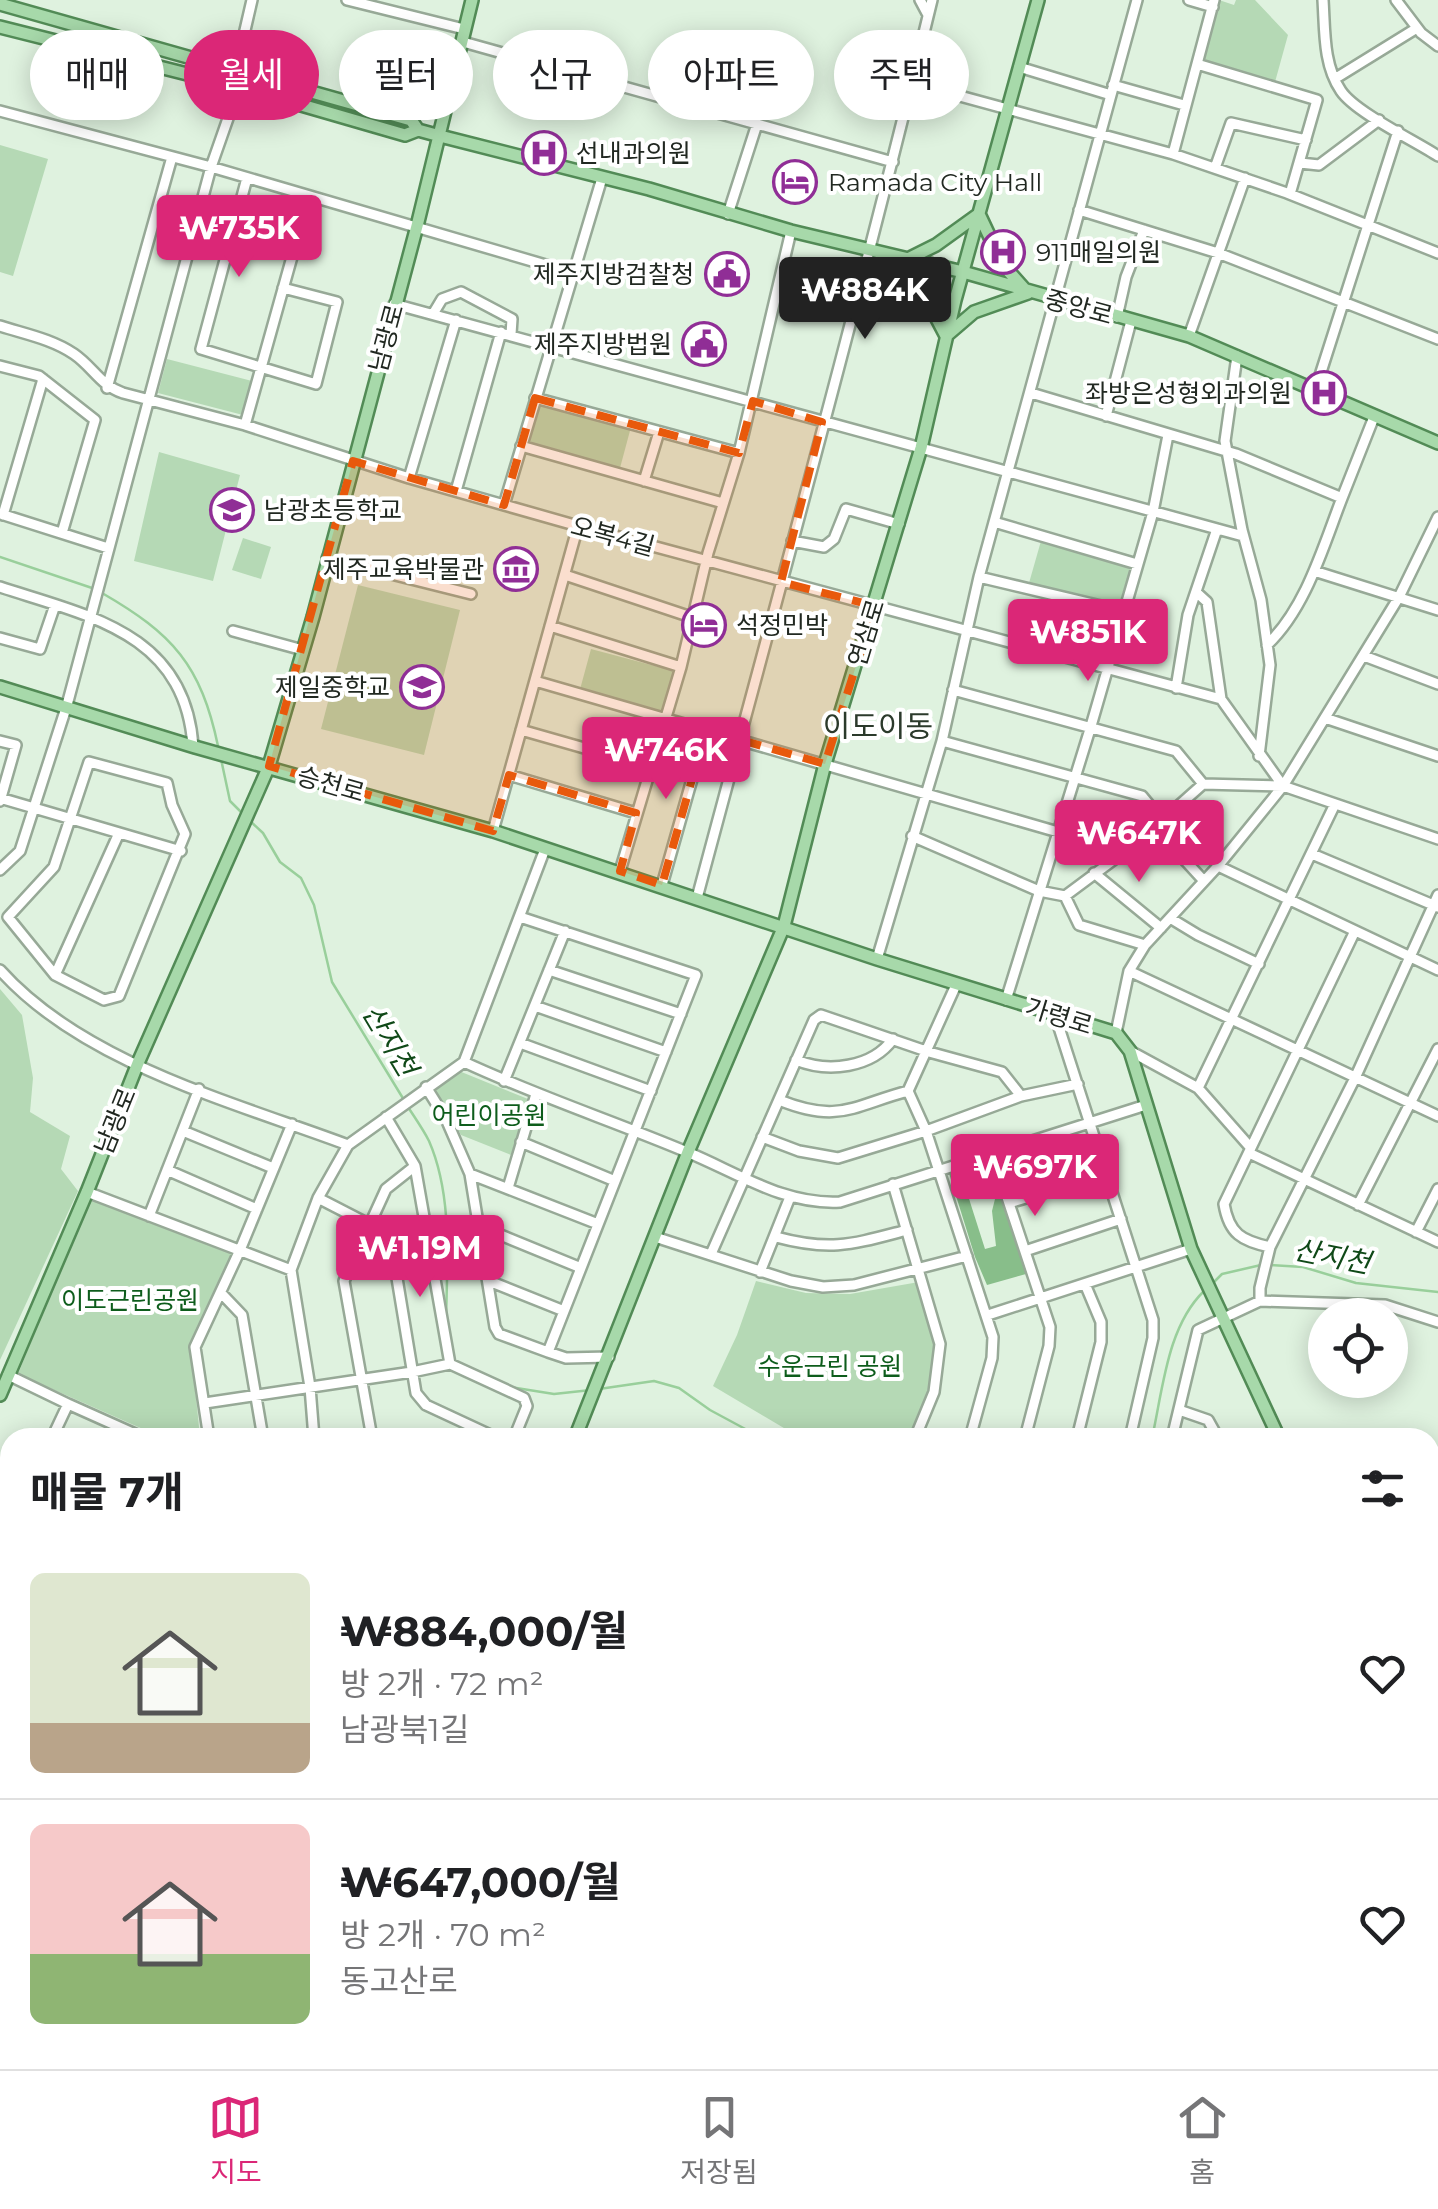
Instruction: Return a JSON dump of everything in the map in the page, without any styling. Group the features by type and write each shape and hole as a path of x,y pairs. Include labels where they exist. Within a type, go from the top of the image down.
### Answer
{"main road":[{"name":"남광로","path":"465,30 472,0"},
{"name":"연삼로","path":"579,1428 688,1152 784,926 825,764 921,448 962,272 1038,0"},
{"name":"중앙로","path":"0,4 184,55"},
{"name":"중앙로","path":"0,27 184,73"},
{"name":"중앙로","path":"319,93 411,120 418,130"},
{"name":"중앙로","path":"319,110 405,135 418,130 791,231 962,272 1189,336 1438,443"},
{"name":"남광로","path":"0,1394 138,1064 269,766 444,120"},
{"path":"979,214 1003,265 1028,292 974,312 946,336 906,260 936,245 979,214"},
{"name":"승천로","path":"0,686 194,746 492,830 784,926"},
{"name":"가령로","path":"784,926 877,960 1116,1033 1130,1051 1191,1249 1220,1319"},
{"path":"1220,1319 1273,1428"}],"street":[{"path":"245,30 252,0"},
{"path":"348,0 447,30"},
{"path":"402,14 406,0"},
{"path":"920,0 928,15"},
{"path":"924,30 932,0"},
{"path":"877,960 942,741 979,576 1137,0"},
{"path":"1174,154 1213,4 1189,0"},
{"path":"1323,0 1325,48 1342,92 1438,156"},
{"path":"1396,0 1417,28 1438,46"},
{"path":"1336,78 1417,28"},
{"path":"473,39 893,162"},
{"path":"1197,64 1317,100 1342,92"},
{"path":"1019,67 1184,105"},
{"path":"969,98 1174,154 1290,194 1438,253"},
{"path":"1290,194 1317,100"},
{"path":"0,111 211,167 573,273"},
{"path":"0,870 20,851 67,705 227,120"},
{"path":"698,898 903,120"},
{"path":"1300,163 1319,165 1380,120"},
{"path":"728,214 757,124"},
{"path":"1215,168 1231,124 1306,140"},
{"path":"1315,391 1398,131"},
{"path":"107,388 172,157"},
{"path":"247,178 200,349 316,384 338,302 283,288"},
{"path":"504,505 602,178"},
{"path":"1189,336 1244,178"},
{"path":"245,426 310,196"},
{"path":"1079,210 1218,253 1438,339"},
{"path":"1117,317 1126,276 1144,230"},
{"path":"620,872 739,453 791,231"},
{"path":"433,314 442,299 461,292 512,319 456,492"},
{"path":"394,304 1244,536"},
{"path":"409,478 456,320"},
{"path":"1106,416 1131,321"},
{"path":"0,326 50,340 76,355 107,388"},
{"path":"1237,356 1225,441 1261,600 1270,666 1258,756"},
{"path":"0,366 42,379 95,420 62,534"},
{"path":"42,379 2,514 106,553"},
{"name":"오복4길","path":"107,388 456,492 1221,699"},
{"path":"1032,393 1228,453 1342,498"},
{"path":"534,398 739,453"},
{"path":"1267,645 1281,632 1314,571 1374,417"},
{"path":"644,481 659,432"},
{"path":"1006,1000 1108,669 1153,512 1168,435"},
{"path":"521,446 723,503"},
{"path":"792,541 824,547 834,538 846,509 899,524"},
{"path":"1116,1033 1128,970 1145,945 1218,866 1283,786 1435,535 1438,517"},
{"path":"994,522 1136,564"},
{"path":"492,830 578,526"},
{"path":"1176,688 1188,615 1217,529"},
{"path":"327,558 471,594"},
{"path":"1314,571 1438,610"},
{"path":"564,575 691,617"},
{"path":"979,576 1122,611"},
{"path":"0,587 89,614 118,628 164,664 180,688 191,718 194,746"},
{"path":"1196,592 1207,602 1221,699 1283,786"},
{"path":"0,638 40,649 55,605"},
{"path":"550,626 680,667"},
{"path":"233,632 303,650"},
{"path":"1364,656 1438,684"},
{"path":"535,681 1058,832"},
{"path":"954,690 1176,751 1203,784"},
{"path":"1325,718 1438,756"},
{"path":"521,730 651,766"},
{"path":"662,885 706,730"},
{"path":"0,740 16,745 0,799 181,851"},
{"path":"942,741 1142,796 1161,819"},
{"path":"89,762 167,783 185,834 120,996 104,1000 55,975 8,917 54,866 73,819 89,762"},
{"path":"509,775 636,813"},
{"path":"912,836 1039,891 1065,896 1140,841 1203,784 1283,786 1438,839"},
{"path":"1198,1088 1335,804"},
{"path":"55,975 118,833"},
{"path":"1140,841 1182,858 1204,881"},
{"path":"313,1428 291,1270 318,1198 348,1144 464,1062 545,849"},
{"path":"1260,1301 1270,1247 1355,1078 1436,902 1312,854"},
{"path":"1218,866 1438,970"},
{"path":"1094,874 1161,928"},
{"path":"1065,896 1079,926 1145,945"},
{"path":"520,917 696,975 548,1352"},
{"path":"1170,918 1260,964"},
{"path":"504,1081 565,930"},
{"path":"1270,1247 1238,1234 1227,1222 1224,1204 1354,933"},
{"path":"0,970 25,998 96,1046 199,1090 348,1144"},
{"path":"549,970 681,1014"},
{"path":"1128,970 1438,1116"},
{"path":"778,1100 804,1110 836,1114 908,1091 929,1052 956,985"},
{"path":"535,1006 666,1052"},
{"path":"712,1254 814,1020 821,1015 1002,1072 1021,1096"},
{"path":"1055,1015 1153,1320 1153,1338 1132,1428"},
{"path":"796,1060 831,1069 882,1055 893,1039"},
{"path":"520,1043 651,1091"},
{"path":"1358,1205 1438,1049"},
{"path":"1130,1051 1198,1088 1250,1150 1438,1242"},
{"path":"464,1062 790,1197 818,1204 840,1202 1146,1105"},
{"path":"762,1138 799,1151 838,1158 1021,1096 1078,1084"},
{"path":"426,1088 446,1119 470,1174 494,1327 499,1334 566,1358 607,1360"},
{"path":"149,1216 199,1090"},
{"path":"908,1091 926,1131 993,1337 992,1358 973,1428"},
{"path":"508,1188 536,1094"},
{"path":"383,1119 415,1166 450,1364"},
{"path":"208,1428 195,1347 292,1124"},
{"path":"182,1131 274,1168"},
{"path":"520,1142 616,1181"},
{"path":"992,1152 1050,1327 1050,1346 1028,1428"},
{"path":"370,1428 344,1280 386,1189 415,1166"},
{"path":"167,1170 257,1209"},
{"path":"470,1174 598,1224"},
{"path":"1009,1203 1107,1174"},
{"path":"893,1184 940,1344 934,1392 919,1428"},
{"path":"1416,1232 1438,1189"},
{"path":"87,1192 291,1270"},
{"path":"760,1272 790,1197"},
{"path":"318,1198 386,1233 392,1248 416,1392 426,1405 476,1428"},
{"path":"1025,1251 1121,1219"},
{"path":"481,1226 581,1268"},
{"path":"776,1238 819,1247 844,1247 906,1230"},
{"path":"656,1238 760,1272 823,1287 854,1285 967,1256"},
{"path":"988,1315 1191,1249"},
{"path":"488,1282 564,1312"},
{"path":"1080,1428 1101,1342 1101,1322 1086,1284"},
{"path":"221,1294 242,1315 263,1428"},
{"path":"1174,1428 1198,1330 1260,1301 1384,1306 1438,1322"},
{"path":"205,1403 450,1364 524,1398 527,1406 518,1428"},
{"path":"8,1374 122,1428"},
{"path":"57,1428 68,1404"},
{"path":"1179,1410 1208,1420 1212,1428"}],"highlighted area":[{"path":"535,398 739,453 753,401 822,422 781,582 875,606 825,764 706,730 662,885 620,871 636,813 509,775 493,831 269,766 353,461 504,505"}],"green space":[{"path":"1219,0 1234,5 1236,0 1255,0 1288,35 1275,82 1206,62 1203,56"},
{"path":"0,145 48,159 13,276 0,272"},
{"path":"167,359 252,381 243,415 158,393"},
{"path":"537,402 631,427 620,468 526,443"},
{"path":"159,452 240,475 213,581 134,561"},
{"path":"243,538 271,547 261,579 232,570"},
{"path":"1041,541 1131,566 1118,608 1029,583"},
{"path":"358,585 460,610 424,755 321,729"},
{"path":"591,649 674,671 663,714 579,693"},
{"path":"0,989 22,1015 33,1078 30,1112 70,1136 61,1169 78,1191 0,1360"},
{"name":"어린이공원","path":"459,1071 528,1099 511,1155 461,1135 435,1090"},
{"path":"989,1157 1026,1274 987,1285 948,1170","holes":["983,1176 997,1191 992,1211 996,1246 985,1249 964,1183"]},
{"name":"이도근린공원","path":"89,1199 234,1255 191,1347 199,1428 141,1428 18,1374"},
{"name":"수운근린 공원","path":"756,1281 806,1293 850,1294 919,1282 934,1335 930,1391 912,1428 784,1428 713,1386"}],"waterway":[{"name":"산지천","path":"0,557 95,589"},
{"name":"산지천","path":"102,593 148,623 180,654 203,694 218,746"},
{"name":"산지천","path":"221,759 230,801 243,814"},
{"name":"산지천","path":"249,820 263,833 280,862 301,878 314,905 332,982 404,1100"},
{"name":"산지천","path":"408,1107 429,1141 442,1184 447,1230 446,1321"},
{"name":"산지천","path":"1214,1282 1222,1274 1261,1265"},
{"name":"산지천","path":"1269,1265 1303,1267 1356,1283 1438,1292"},
{"name":"산지천","path":"1154,1428 1174,1340 1204,1291"},
{"name":"산지천","path":"599,1389 654,1381 679,1388 743,1428"},
{"name":"산지천","path":"510,1387 554,1394 591,1390"}],"place":[{"name":"선내과의원","path":"544,153"},
{"name":"Ramada City Hall","path":"795,182"},
{"name":"911매일의원","path":"1003,252"},
{"name":"제주지방검찰청","path":"727,274"},
{"name":"제주지방법원","path":"704,344"},
{"name":"좌방은성형외과의원","path":"1324,393"},
{"name":"남광초등학교","path":"232,510"},
{"name":"제주교육박물관","path":"516,569"},
{"name":"석정민박","path":"704,625"},
{"name":"제일중학교","path":"422,687"}],"district":[{"name":"이도이동","path":"878,727"}]}
